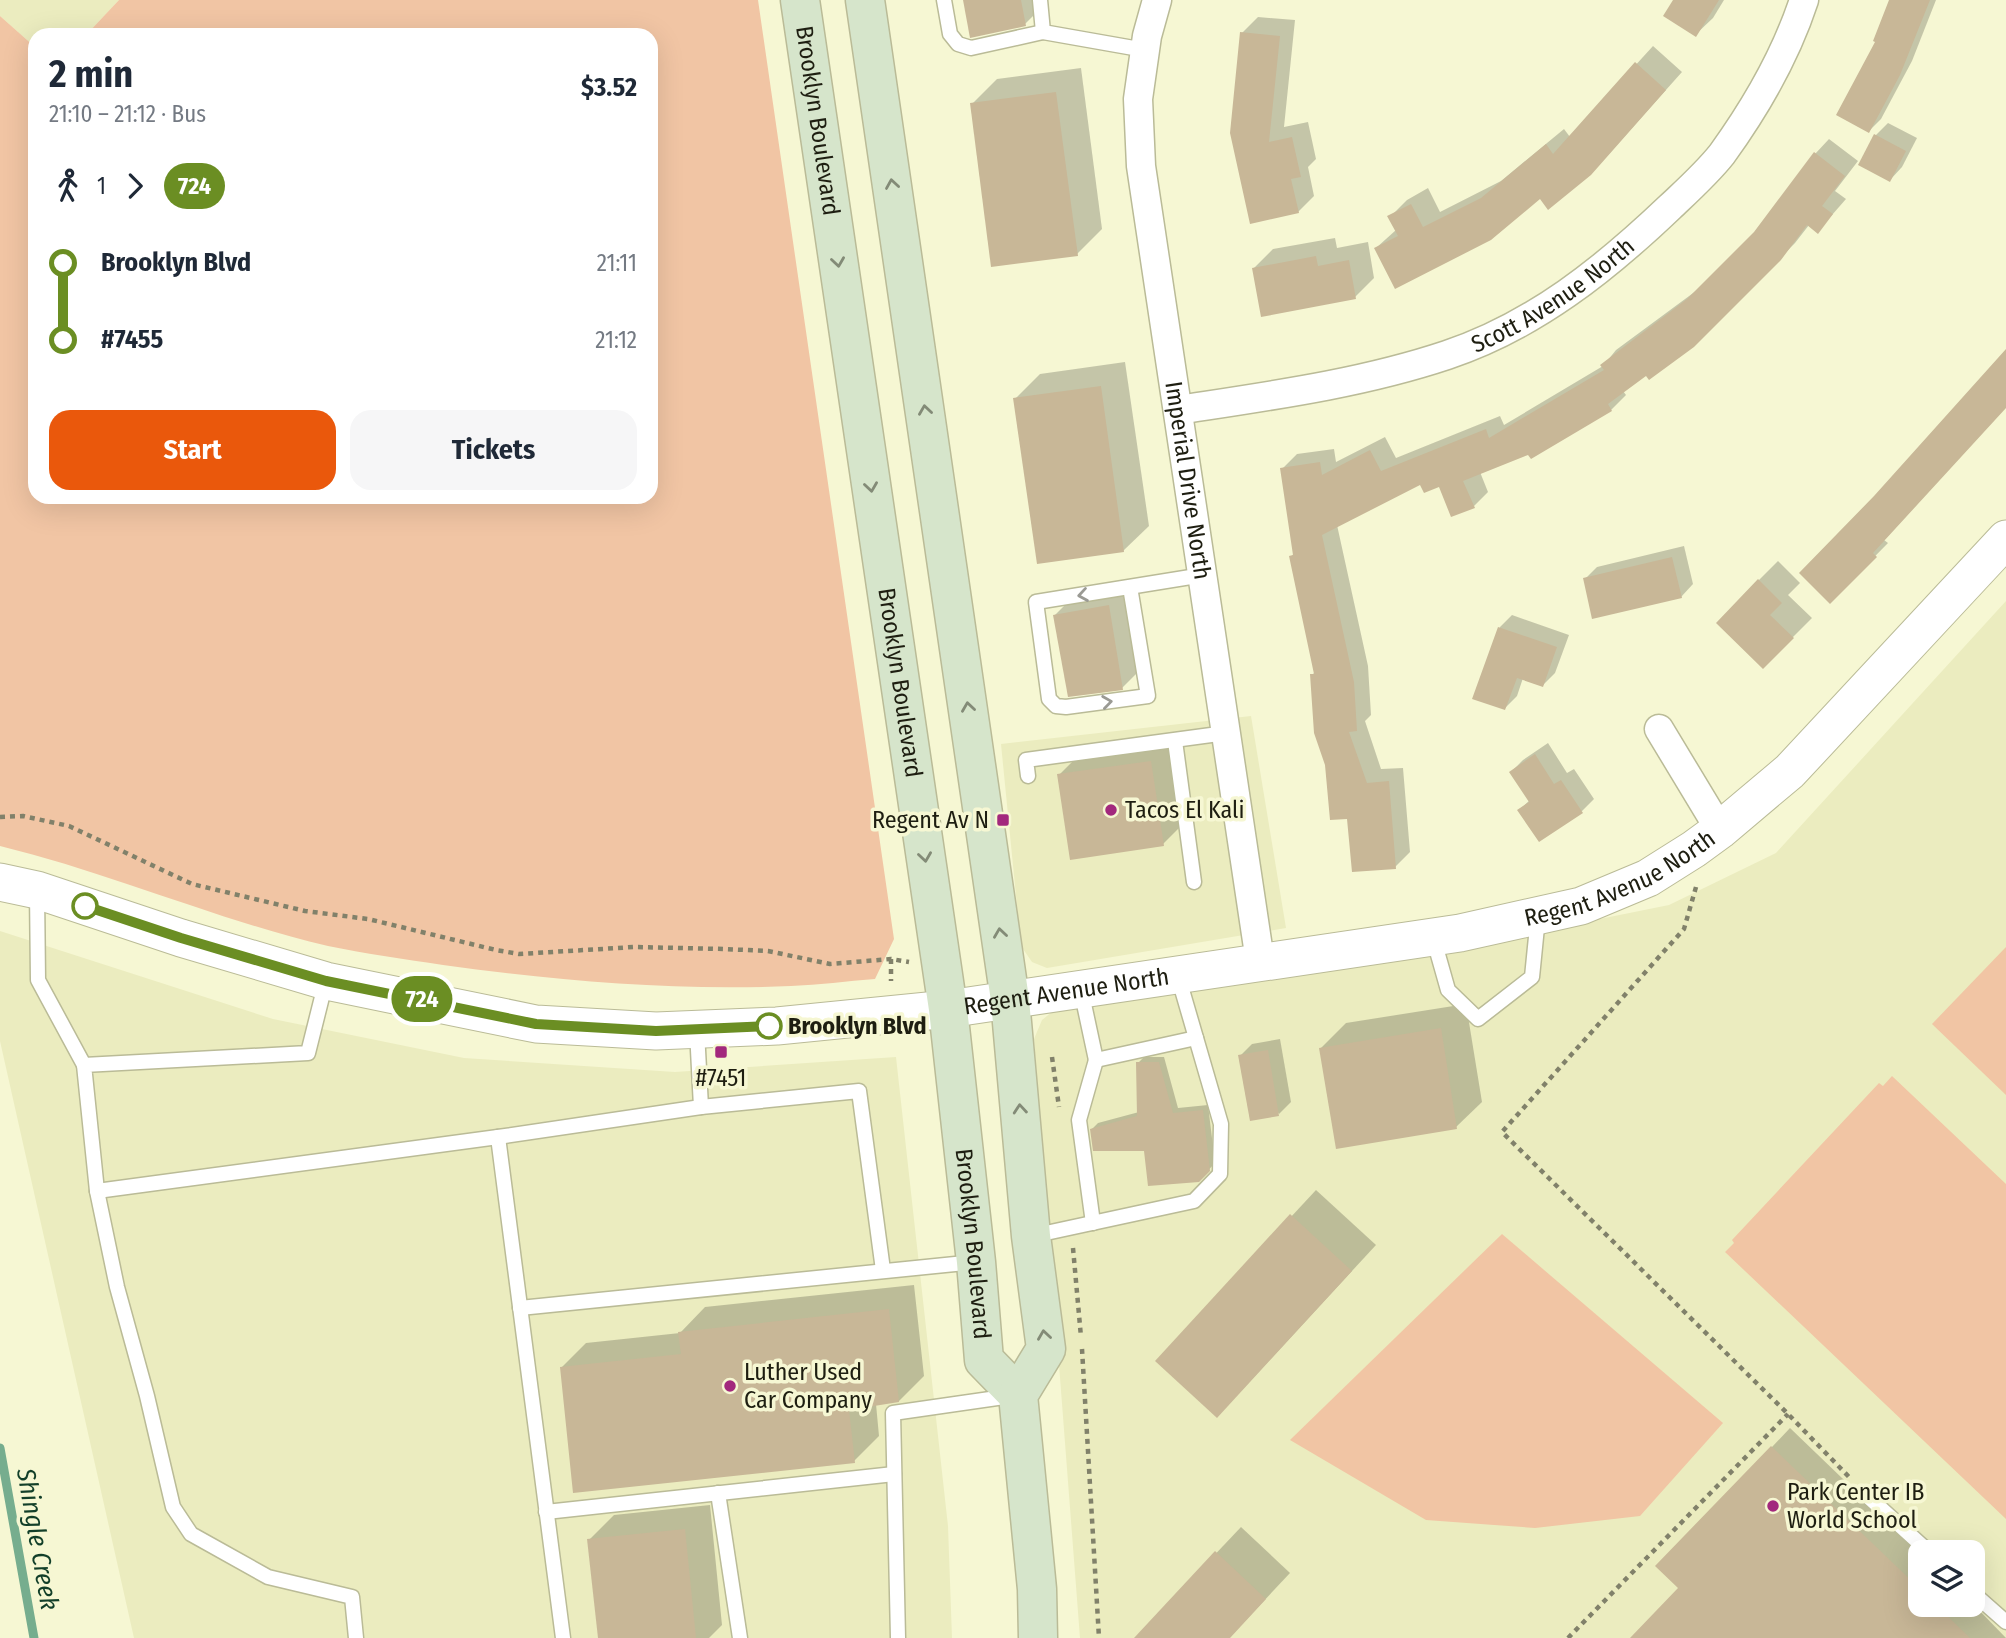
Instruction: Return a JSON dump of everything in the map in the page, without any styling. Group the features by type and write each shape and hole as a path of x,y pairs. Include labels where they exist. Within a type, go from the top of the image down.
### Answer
{"main road":[{"name":"Brooklyn Boulevard","path":"800,0 948,1009 984,1360 1018,1395"},
{"path":"865,0 1010,1000 1031,1236 1046,1349 1018,1395 1037,1589 1038,1638"}],"street":[{"name":"Imperial Drive North","path":"1157,0 1145,50 1138,99 1141,166 1260,961"},
{"name":"Scott Avenue North","path":"1178,410 1308,390 1399,370 1450,354 1513,328 1544,311 1657,220 1721,155 1766,86 1792,33 1804,0"},
{"name":"Regent Avenue North","path":"0,882 37,890 181,938 326,981 536,1024 656,1031 776,1026 948,1009 1433,937 1580,906 1648,878 1707,839 1790,771 2006,539"},
{"path":"1660,729 1707,839"}],"lane":[{"path":"944,0 950,34 958,44 971,48 1043,32 1145,50"},
{"path":"1040,0 1043,32"},
{"path":"1130,587 1148,696 1056,706 1049,699 1036,602 1203,575"},
{"path":"1028,776 1026,760 1226,733"},
{"path":"1175,741 1194,882"},
{"path":"37,890 38,980 84,1065 97,1191 117,1287 147,1396 173,1507 191,1534 268,1577 352,1597 356,1638"},
{"path":"1433,937 1448,990 1478,1019 1532,977 1538,916"},
{"path":"1031,1236 1194,1201 1220,1174 1221,1124 1178,974"},
{"path":"84,1065 307,1053 326,981"},
{"path":"1081,988 1096,1060 1079,1120 1093,1223"},
{"path":"697,1029 701,1107"},
{"path":"1096,1060 1196,1038"},
{"path":"97,1191 701,1107 859,1091 883,1270"},
{"path":"498,1137 563,1638"},
{"path":"520,1308 976,1262"},
{"path":"898,1638 893,1413 1018,1395"},
{"path":"547,1512 894,1474"},
{"path":"718,1493 740,1638"},
{"path":"1864,1493 1916,1540"},
{"path":"1985,1603 2006,1622"}],"path":[{"path":"0,817 23,816 69,826 192,884 226,893 305,911 368,919 519,954 634,947 724,948 768,951 830,964 891,959 915,963"},
{"path":"1707,839 1684,929 1502,1132 1788,1414 1864,1493"},
{"path":"1568,1638 1788,1414"}],"shaded area":[{"path":"0,0 119,0 93,28 28,28 28,41 0,16"},
{"path":"119,0 758,0 894,939 875,979 791,986 660,986 530,976 443,965 328,946 287,935 82,869 0,846 0,16 28,41 28,504 658,504 658,28 93,28"},
{"path":"2006,601 2006,1638 1080,1638 1034,1039 1042,1020 1058,1007 1475,944 1669,905 1776,853"},
{"path":"1251,716 1286,928 1047,968 1032,962 1021,946 1001,744"},
{"path":"0,931 273,1019 464,1058 675,1072 896,1057 948,1526 952,1638 134,1638 0,1041"},
{"path":"2006,947 2006,1095 1932,1024"},
{"path":"1892,1076 2006,1184 2006,1519 1725,1252 1734,1243 1732,1240 1879,1083 1883,1086"},
{"path":"1502,1234 1723,1423 1640,1516 1535,1528 1426,1520 1290,1440"}],"building":[{"path":"963,0 1021,0 1026,26 970,38"},
{"path":"1673,0 1719,0 1696,37 1663,16"},
{"path":"1889,0 1930,0 1900,75 1869,133 1836,115 1875,42 1873,41"},
{"path":"1240,32 1280,36 1269,142 1292,137 1301,177 1291,179 1299,213 1250,224 1230,133"},
{"path":"1635,62 1666,90 1591,175 1548,210 1540,199 1491,240 1395,289 1374,248 1398,236 1387,216 1411,204 1423,227 1481,198 1546,144 1553,154"},
{"path":"1056,92 1078,256 991,267 970,103"},
{"path":"1874,134 1906,151 1890,182 1858,165"},
{"path":"1814,152 1845,176 1822,206 1833,214 1818,234 1807,225 1781,260 1694,347 1649,380 1646,376 1608,404 1612,411 1531,459 1528,455 1463,481 1475,508 1451,517 1439,487 1424,493 1420,485 1322,535 1354,682 1357,731 1349,732 1367,783 1389,781 1396,869 1352,872 1347,819 1330,820 1325,765 1314,733 1310,674 1314,674 1289,556 1293,555 1280,468 1320,462 1322,475 1370,450 1381,471 1486,429 1489,438 1604,370 1600,365 1687,299 1754,232"},
{"path":"1316,256 1318,266 1349,260 1356,299 1261,317 1252,268"},
{"path":"2006,349 2006,408 1873,553 1877,557 1830,604 1799,573 1874,496"},
{"path":"1101,386 1124,552 1037,564 1013,398"},
{"path":"1672,557 1682,598 1592,619 1583,578"},
{"path":"1758,579 1782,603 1770,615 1794,638 1763,669 1716,623"},
{"path":"1109,605 1123,690 1068,697 1053,615"},
{"path":"1498,627 1557,647 1543,687 1517,678 1505,710 1472,699"},
{"path":"1535,754 1554,784 1561,780 1583,813 1539,842 1517,810 1529,802 1509,772"},
{"name":"Tacos El Kali","path":"1151,761 1164,846 1070,860 1057,774"},
{"path":"1441,1028 1457,1129 1336,1149 1319,1048"},
{"path":"1268,1050 1279,1116 1250,1121 1238,1055"},
{"path":"1136,1062 1159,1062 1173,1113 1203,1110 1210,1171 1199,1182 1148,1186 1144,1151 1093,1151 1090,1129 1137,1116"},
{"path":"1290,1214 1352,1271 1217,1418 1155,1361"},
{"name":"Luther Used Car Company","path":"889,1309 899,1402 849,1410 855,1463 573,1493 560,1367 681,1354 678,1332"},
{"name":"Park Center IB World School","path":"1771,1446 1908,1577 1908,1617 1948,1617 1970,1638 1630,1638 1678,1588 1655,1566"},
{"path":"685,1529 696,1638 598,1638 587,1539"},
{"path":"1215,1551 1266,1599 1230,1638 1134,1638"}],"waterway":[{"name":"Shingle Creek","path":"0,1448 34,1638"}],"bus line":[{"name":"724","path":"85,906 326,981 536,1024 656,1031 769,1026"}],"place":[{"name":"Tacos El Kali","path":"1111,810"},
{"name":"Regent Av N","path":"1003,820"},
{"name":"Brooklyn Blvd","path":"769,1026"},
{"name":"#7451","path":"721,1052"},
{"name":"Luther Used Car Company","path":"730,1386"},
{"name":"Park Center IB World School","path":"1773,1506"}]}
